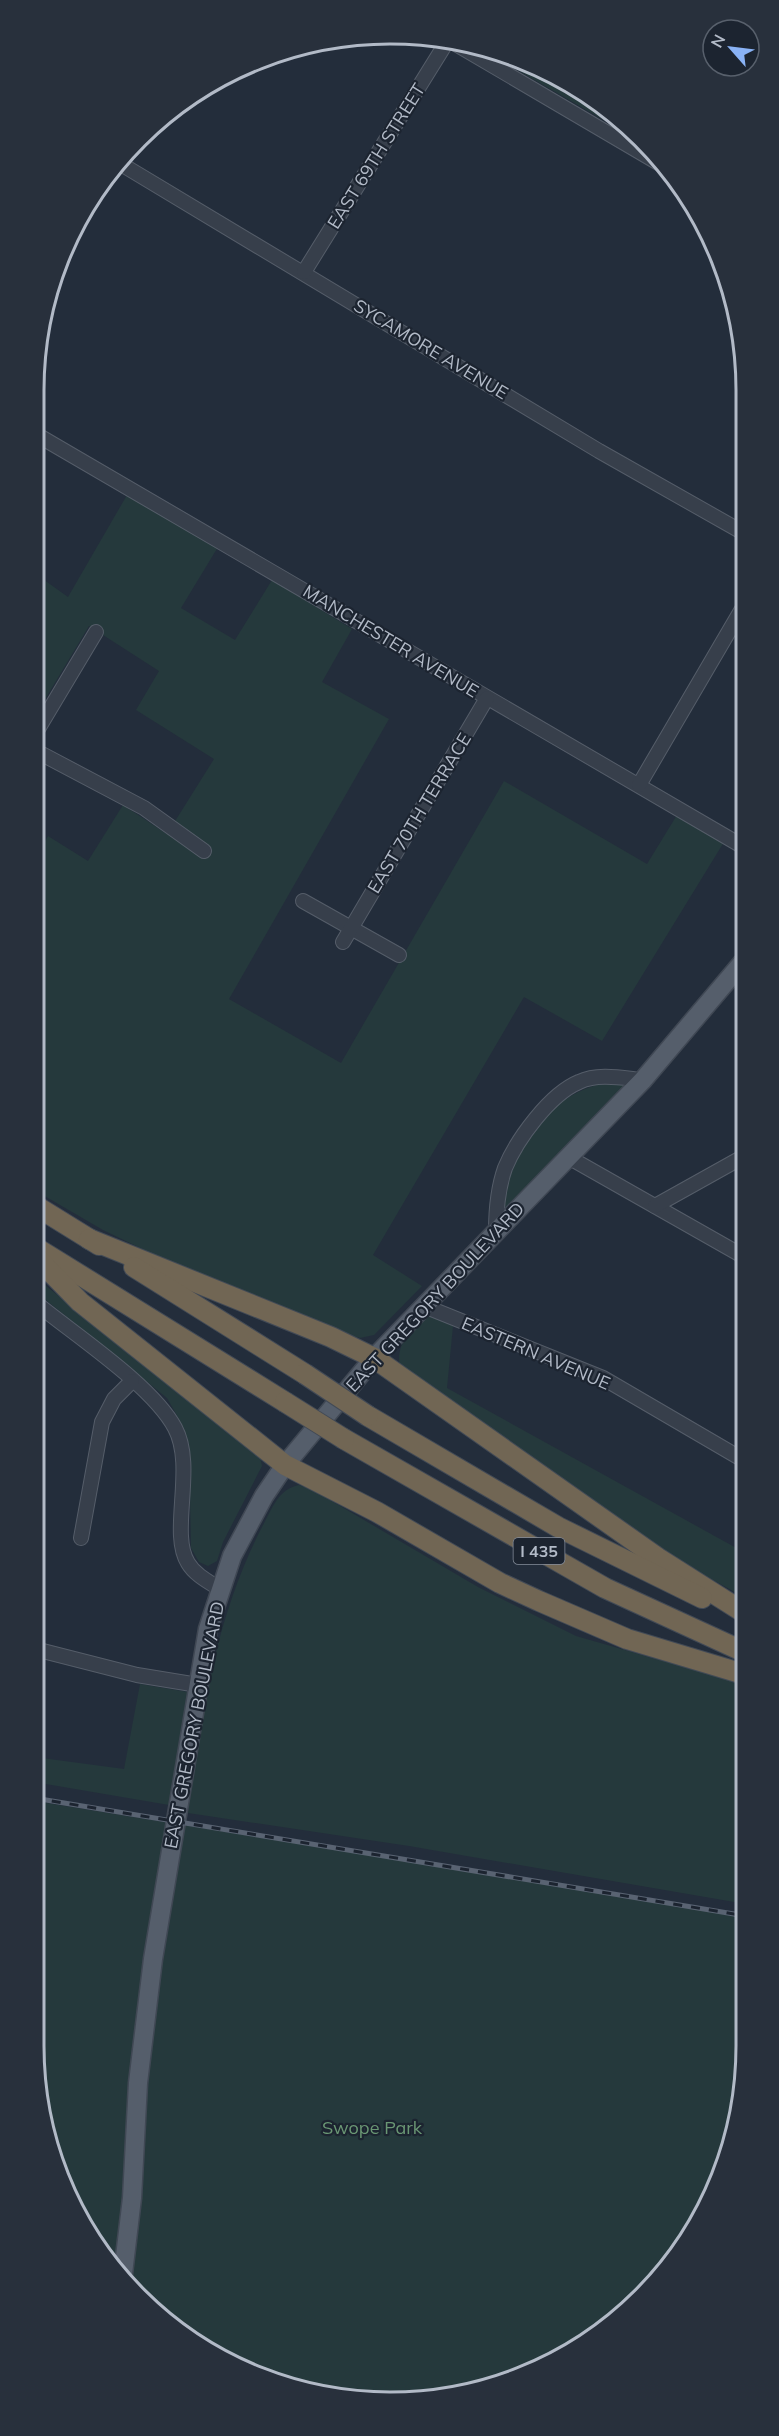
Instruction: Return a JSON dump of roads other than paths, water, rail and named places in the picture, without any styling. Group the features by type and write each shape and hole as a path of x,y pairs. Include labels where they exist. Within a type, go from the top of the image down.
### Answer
{"highway":[{"name":"I 435","path":"44,1211 368,1416 558,1527 617,1558 736,1613"},
{"path":"89,1239 321,1333 374,1358 658,1558 736,1607"},
{"name":"I 435","path":"44,1252 344,1439 605,1588 736,1648"},
{"path":"44,1265 80,1302 285,1465 376,1512 500,1583 539,1601 627,1639 736,1672"}],"main road":[{"name":"EAST GREGORY BOULEVARD","path":"124,2268 132,2198 145,2021 198,1685 208,1629 220,1589 246,1529 264,1496 285,1465 374,1358 570,1158 642,1080 736,970"}],"street":[{"name":"EAST 69TH STREET","path":"304,272 443,48"},
{"path":"470,53 643,154"},
{"name":"SYCAMORE AVENUE","path":"125,166 599,451 736,528"},
{"name":"MANCHESTER AVENUE","path":"44,439 736,842"},
{"path":"639,785 736,619"},
{"path":"44,719 96,632"},
{"name":"EAST 70TH TERRACE","path":"343,942 487,698"},
{"path":"44,755 144,808 204,851"},
{"path":"303,901 399,955"},
{"path":"496,1231 496,1210 506,1166 547,1105 579,1082 606,1077 642,1080"},
{"path":"570,1158 736,1252"},
{"path":"655,1206 736,1161"},
{"name":"EASTERN AVENUE","path":"424,1306 603,1378 736,1455"},
{"path":"44,1310 160,1404 176,1430 184,1462 183,1552 194,1571 220,1589"},
{"path":"81,1538 102,1422 114,1399 132,1381"},
{"path":"44,1651 137,1675 198,1685"}],"railway":[{"path":"44,1800 736,1914"}],"park label":[{"name":"Swope Park","path":"372,2127"}]}
